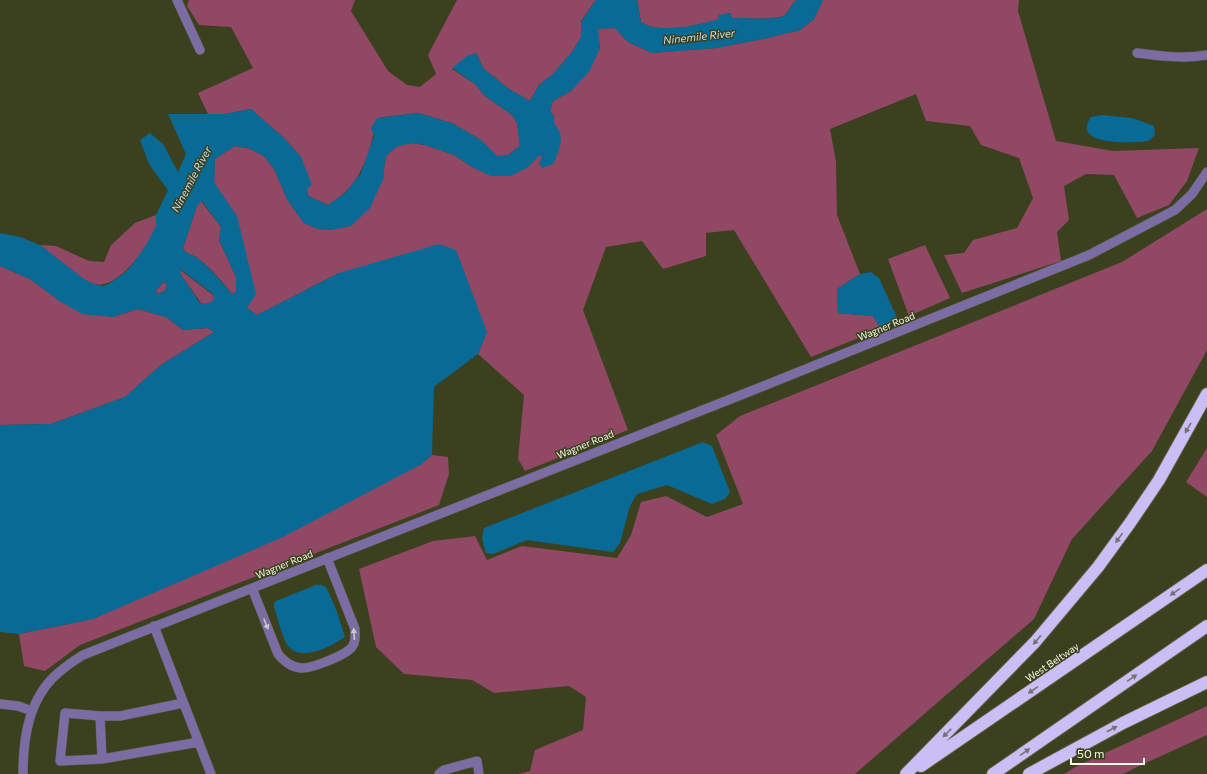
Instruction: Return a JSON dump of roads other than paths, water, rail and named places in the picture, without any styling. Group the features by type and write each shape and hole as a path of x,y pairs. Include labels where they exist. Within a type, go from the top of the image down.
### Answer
{"highway":[{"path":"906,774 1035,642 1098,567 1159,480 1207,394"},
{"name":"West Beltway","path":"910,774 1207,570"},
{"path":"993,774 1207,626"},
{"path":"1029,774 1123,723 1207,682"}],"street":[{"path":"177,0 200,50"},
{"path":"1136,53 1197,57 1207,55"},
{"name":"Wagner Road","path":"23,774 26,730 32,711 41,693 49,682 70,663 92,651 802,371 1089,255 1175,210 1192,194 1207,172"},
{"path":"252,588 278,654 284,662 293,666 302,668 311,667 346,653 351,648 355,637 355,629 328,558"},
{"path":"154,626 211,774"},
{"path":"183,703 120,716 65,713 60,761 102,759 199,742"},
{"path":"0,704 18,706 32,711"},
{"path":"100,716 102,759"},
{"path":"439,774 444,770 477,760 478,774"}],"water":[{"name":"Ninemile River","path":"596,0 637,0 641,22 658,28 680,28 719,19 718,15 731,13 732,18 779,17 786,14 793,3 797,0 823,0 814,19 800,30 716,48 652,53 628,42 615,28 598,29 600,48 589,72 571,91 553,101 550,111 554,116 554,122 559,130 561,141 553,164 542,168 539,163 542,157 540,155 527,168 511,176 491,176 472,167 454,155 425,145 411,143 396,147 386,156 384,177 370,208 351,226 332,230 318,229 304,223 288,201 274,169 264,156 248,148 235,146 215,159 214,182 237,216 256,294 247,308 257,315 339,273 439,244 456,250 487,332 478,354 434,387 432,455 420,465 283,537 93,619 19,634 0,632 0,425 51,424 125,397 161,365 214,332 208,328 183,330 166,317 138,309 113,317 82,314 61,302 30,279 0,266 0,233 20,237 40,245 84,279 94,284 103,286 123,274 132,265 146,245 156,226 156,215 168,190 149,164 140,140 150,133 163,144 178,172 186,154 168,114 224,114 251,109 284,138 301,157 312,185 307,189 308,196 328,205 345,193 361,173 374,136 371,128 377,118 418,113 452,123 481,140 497,156 508,155 520,146 517,123 512,115 485,96 475,84 452,68 467,56 476,53 484,69 509,89 530,101 539,85 553,74 572,52 581,37 581,22","holes":["202,201 221,227 219,240 236,277 236,292 232,294 206,265 196,257 187,253 183,248 197,206","180,269 213,294 214,300 209,303 200,303 181,275","164,282 167,284 165,291 157,294 156,290"]},
{"path":"1102,115 1132,118 1154,126 1155,135 1148,141 1143,142 1110,141 1093,137 1088,132 1087,126 1091,117"},
{"path":"871,272 879,278 898,320 881,329 873,316 838,313 837,289 860,274"},
{"path":"703,442 712,446 730,492 725,499 712,504 667,485 637,494 630,506 620,543 613,552 527,540 493,554 486,553 482,539 484,528"},
{"path":"316,585 326,587 336,609 345,637 317,651 301,653 295,651 287,644 280,628 274,603"}]}
